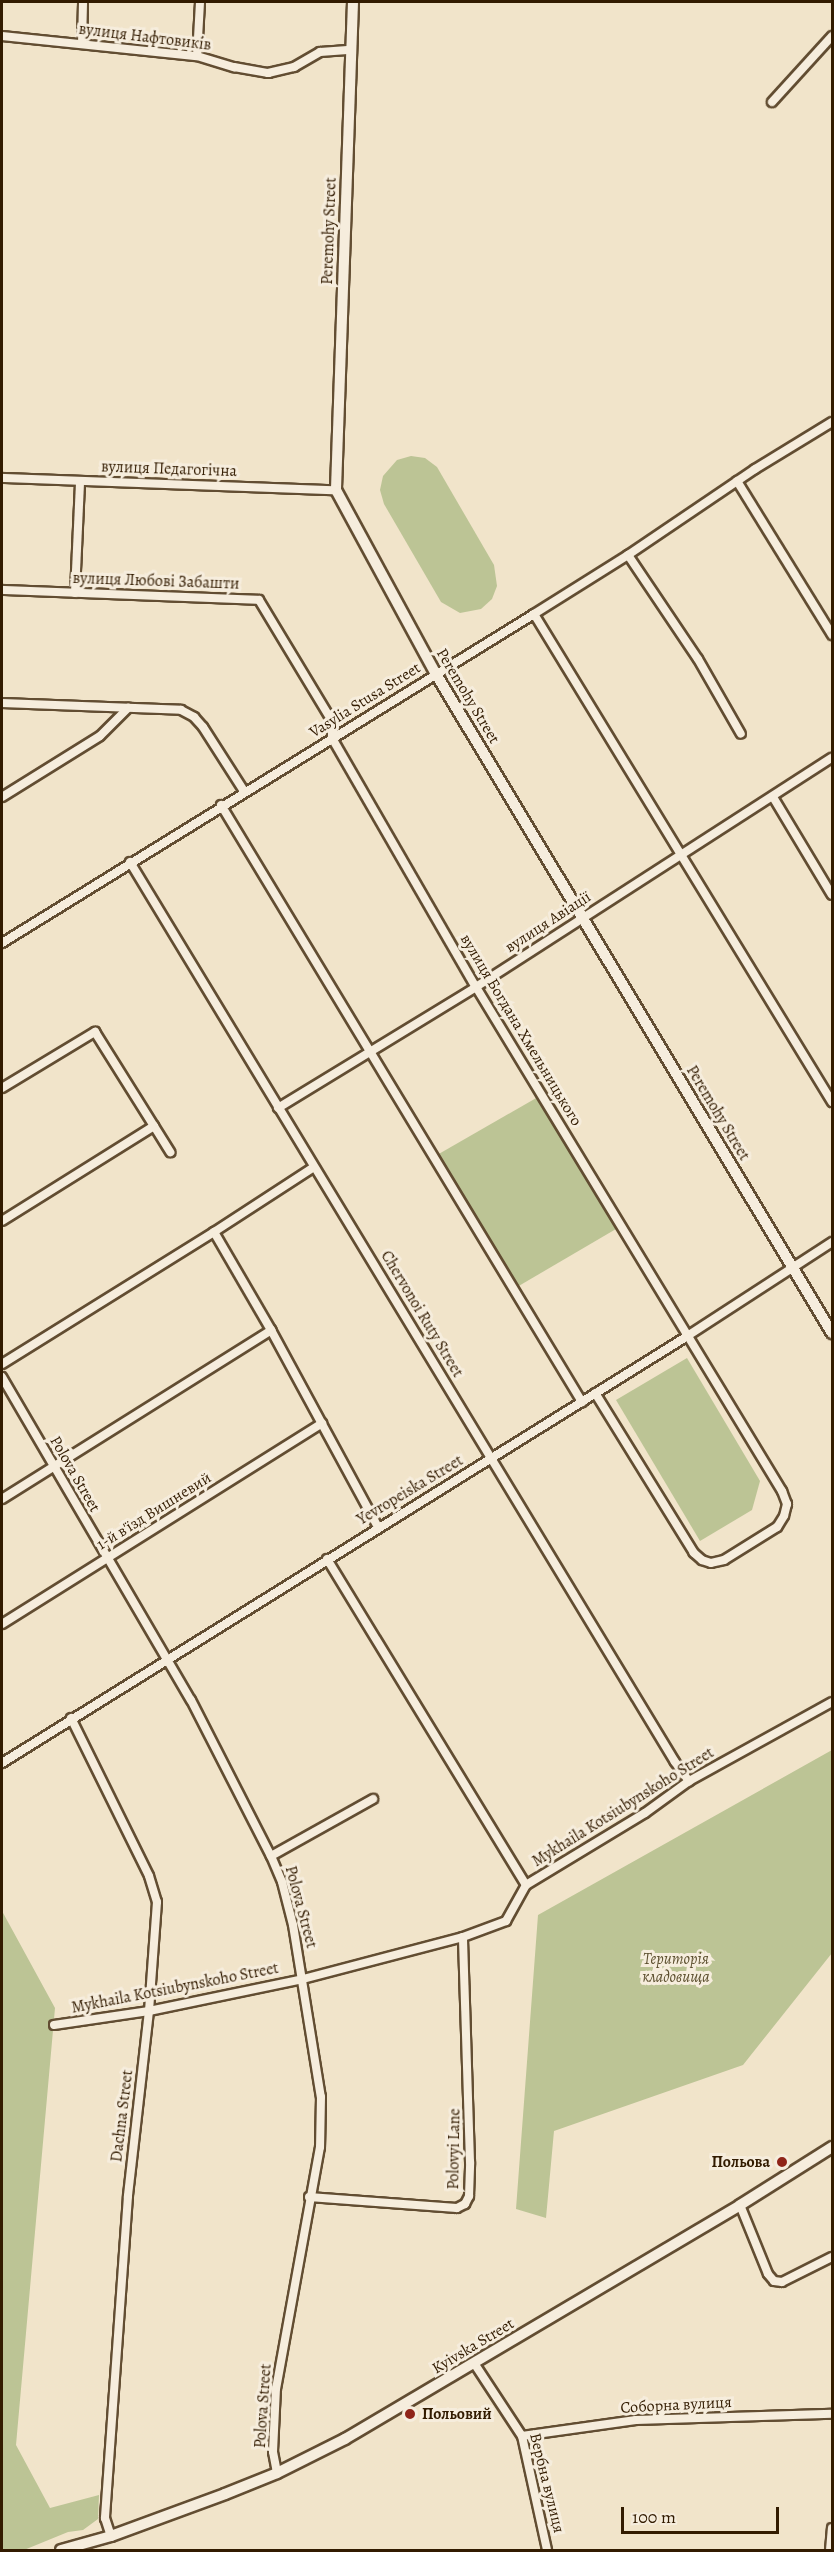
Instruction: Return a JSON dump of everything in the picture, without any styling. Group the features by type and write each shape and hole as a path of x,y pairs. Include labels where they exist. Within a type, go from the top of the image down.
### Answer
{"street":[{"path":"82,44 83,2"},
{"path":"197,56 200,2"},
{"name":"Peremohy Street","path":"353,2 336,490 436,674 584,917 832,1334"},
{"name":"вулиця Нафтовиків","path":"2,36 197,56 234,67 268,73 294,67 320,52 351,50"},
{"path":"772,102 832,36"},
{"name":"Vasylia Stusa Street","path":"2,943 221,805 534,615 832,422"},
{"name":"вулиця Педагогічна","path":"2,478 336,490"},
{"path":"75,593 80,481"},
{"path":"737,482 832,635"},
{"path":"628,555 698,659 741,734"},
{"name":"вулиця Любові Забашти","path":"2,590 259,600 332,721 332,738"},
{"path":"534,615 832,1102"},
{"path":"2,703 181,710 194,717 203,727 244,791"},
{"path":"2,797 100,736 128,708"},
{"name":"вулиця Богдана Хмельницького","path":"332,738 476,987 782,1491 787,1504 784,1516 777,1527 724,1560 711,1563 694,1553 595,1394"},
{"name":"вулиця Авіації","path":"278,1108 476,987 832,759"},
{"path":"773,797 832,895"},
{"path":"221,805 582,1402"},
{"name":"Chervonoi Ruty Street","path":"130,862 669,1752 689,1781"},
{"path":"2,1088 95,1032 170,1152"},
{"path":"2,1221 153,1126"},
{"path":"2,1364 314,1167"},
{"path":"214,1232 271,1330 378,1527"},
{"name":"Yevropeiska Street","path":"2,1763 689,1335 832,1242"},
{"path":"2,1499 271,1330"},
{"name":"Polova Street","path":"2,1377 167,1659 271,1856 282,1882 294,1925 321,2097 320,2146 276,2388 273,2452 277,2473"},
{"name":"1-й в'їзд Вишневий","path":"2,1624 322,1423"},
{"path":"327,1559 526,1885"},
{"name":"Mykhaila Kotsiubynskoho Street","path":"54,2025 149,2011 303,1979 463,1937 506,1921 526,1885 645,1813 689,1781 832,1702"},
{"name":"Dachna Street","path":"70,1719 154,1890 156,1923 149,2011 128,2196 105,2518 111,2535"},
{"path":"271,1856 373,1799"},
{"name":"Polovyi Lane","path":"309,2197 457,2208 465,2204 469,2196 470,2162 463,1937"},
{"name":"Kyivska Street","path":"62,2550 111,2535 277,2473 345,2439 740,2205 832,2147"},
{"path":"740,2205 768,2274 774,2281 782,2282 832,2257"},
{"name":"Вербна вулиця","path":"474,2363 522,2436 547,2550"},
{"name":"Соборна вулиця","path":"522,2436 636,2420 832,2414"},
{"path":"830,2550 832,2528"}],"green space":[{"path":"411,456 425,458 437,467 494,565 497,586 492,599 481,609 460,613 441,602 384,504 380,490 383,476 397,460"},
{"path":"538,1097 616,1229 517,1287 437,1155"},
{"path":"687,1358 760,1481 752,1510 700,1541 616,1400"},
{"name":"Територія кладовища","path":"832,1750 832,1953 743,2065 554,2131 546,2218 516,2209 538,1915"},
{"path":"2,1911 55,2008 16,2445 50,2508 99,2495 98,2519 83,2530 68,2532 24,2550 2,2550"}],"place":[{"name":"Польова","path":"782,2162"},
{"name":"Польовий","path":"410,2414"}]}
